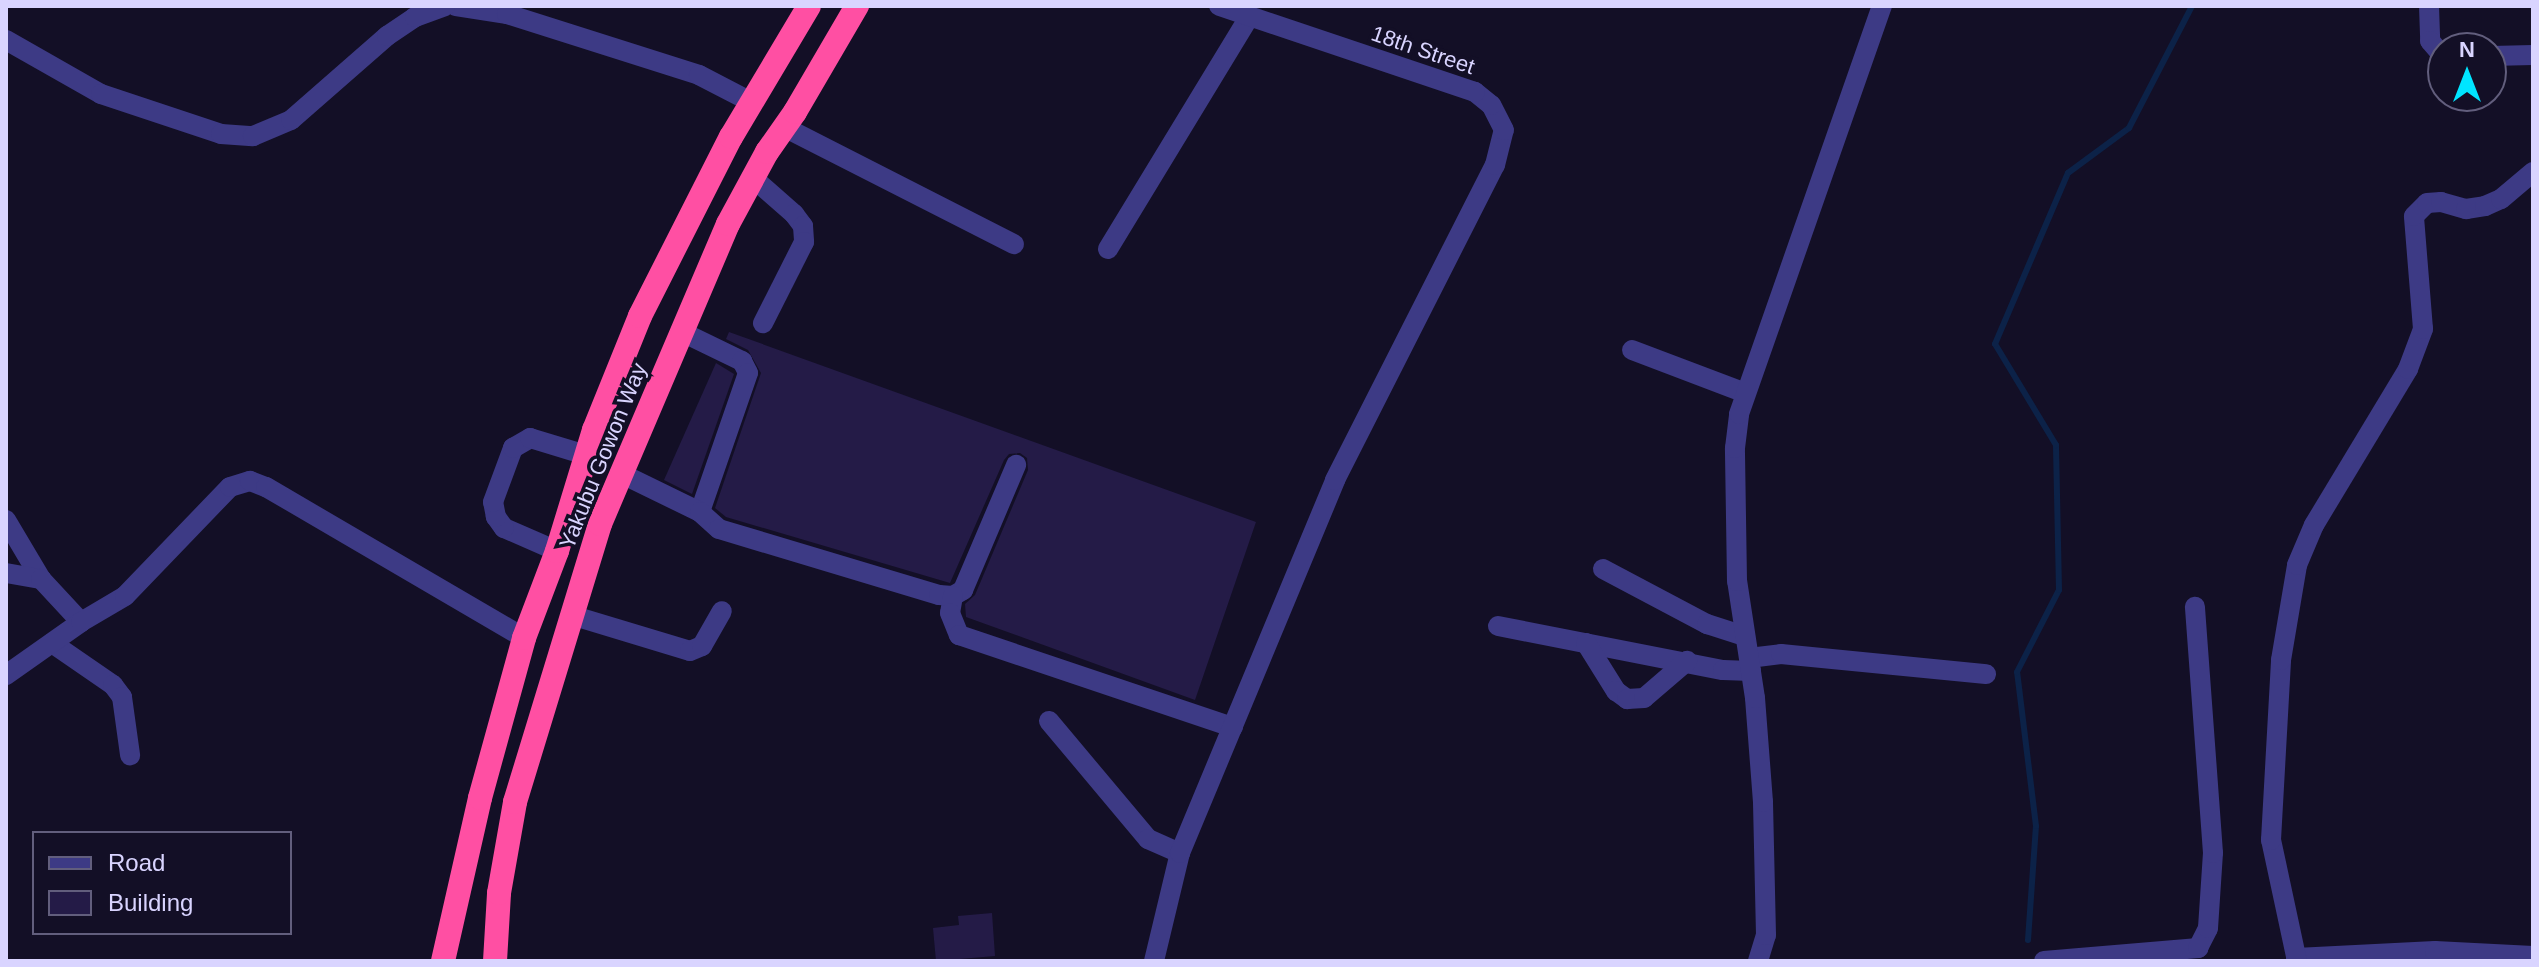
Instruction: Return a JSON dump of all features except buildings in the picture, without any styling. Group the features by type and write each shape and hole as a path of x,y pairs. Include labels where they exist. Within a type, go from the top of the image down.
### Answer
{"highway":[{"name":"Yakubu Gowon Way","path":"443,961 480,798 524,638 557,551 586,455 640,316 751,102 809,6"},
{"name":"Yakubu Gowon Way","path":"495,961 505,849 545,696 620,473 728,224 857,6"}],"street":[{"path":"6,40 101,94 221,134 253,136 291,120 387,36 415,17 445,6"},
{"path":"456,6 507,14 684,70 751,102"},
{"name":"18th Street","path":"1219,6 1475,92 1491,105 1504,130 1495,165 1335,480 1233,727"},
{"path":"1758,961 1766,935 1763,802 1750,664 1737,581 1735,448 1745,393 1861,75 1882,6"},
{"path":"2429,6 2430,32"},
{"path":"1108,249 1249,17"},
{"path":"2507,56 2533,55"},
{"path":"784,127 1014,244"},
{"path":"2533,172 2501,199 2485,206 2466,209 2441,202 2427,203 2414,216 2423,329 2408,369 2314,525 2297,565 2281,660 2273,754 2271,840 2296,959 2435,951 2533,956"},
{"path":"753,178 794,214 803,226 804,242 763,323"},
{"path":"682,332 742,361 748,373 700,512"},
{"path":"1632,350 1745,393"},
{"path":"557,551 504,528 496,517 493,502 513,448 530,438 586,455"},
{"path":"620,473 700,512 719,529 939,595 953,596 963,590 1016,465"},
{"path":"6,675 81,622 125,596 230,487 250,481 266,487 524,638"},
{"path":"6,520 41,579 81,622"},
{"path":"1603,569 1707,624 1745,636"},
{"path":"6,573 41,579"},
{"path":"953,596 950,613 959,635 1233,727 1180,853 1154,961"},
{"path":"2044,961 2198,948 2208,928 2213,853 2195,607"},
{"path":"571,615 690,651 702,646 722,611"},
{"path":"1498,626 1723,670 1781,654 1986,674"},
{"path":"52,643 113,685 122,697 130,755"},
{"path":"1586,643 1616,691 1627,699 1644,698 1687,661"},
{"path":"1049,721 1148,839 1180,853"}],"waterway":[{"path":"2028,940 2036,826 2017,672 2059,590 2056,445 1995,344 2068,173 2129,128 2192,6"}]}
